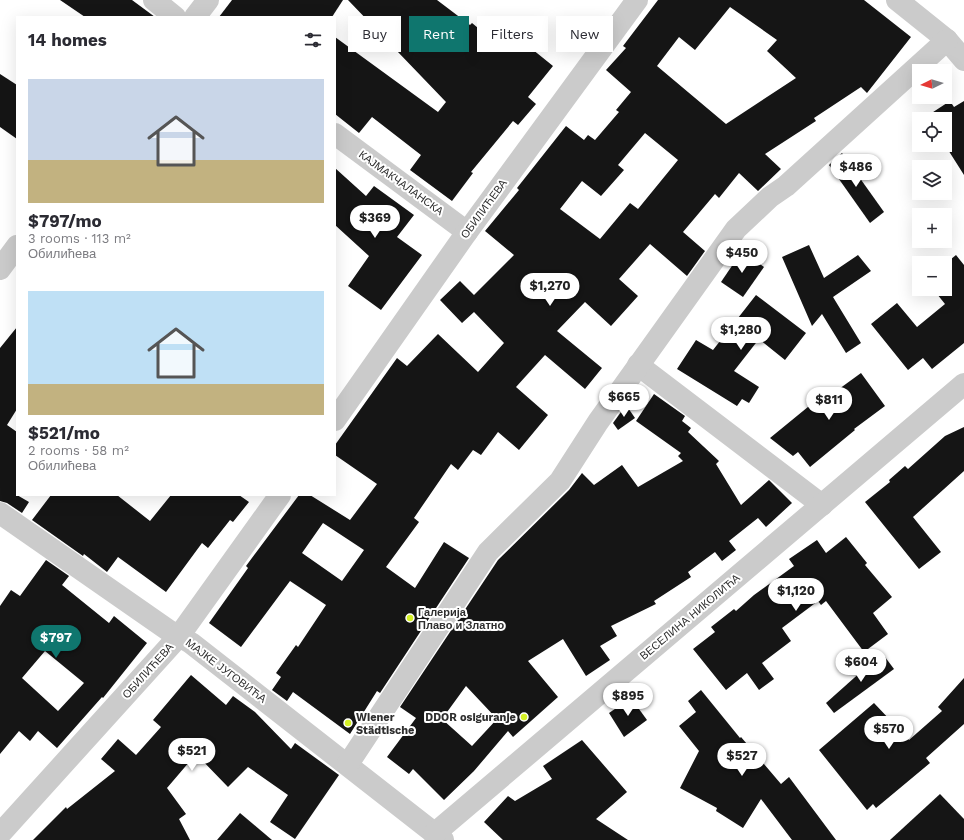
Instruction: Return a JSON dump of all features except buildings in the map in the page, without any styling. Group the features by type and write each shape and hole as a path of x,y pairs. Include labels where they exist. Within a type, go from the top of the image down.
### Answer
{"street":[{"path":"154,0 174,16"},
{"path":"196,16 208,0"},
{"name":"ОБИЛИЋЕВА","path":"336,419 467,232 637,0"},
{"path":"897,0 947,40 964,60"},
{"path":"348,764 488,552 560,481 598,422 736,229 770,197 786,186 947,40"},
{"name":"КАЈМАКЧАЛАНСКА","path":"336,135 467,232"},
{"path":"0,269 16,247"},
{"path":"638,365 822,505"},
{"name":"ВЕСЕЛИНА НИКОЛИЋА","path":"439,837 964,384"},
{"name":"ОБИЛИЋЕВА","path":"0,834 179,636 279,496"},
{"name":"МАЈКЕ ЈУГОВИЋА","path":"0,512 191,643 348,764 439,837"}],"place":[{"name":"Галерија Плаво и Златно","path":"410,618"},
{"name":"DDOR osiguranje","path":"524,717"},
{"name":"Wiener Städtische","path":"348,723"}]}
